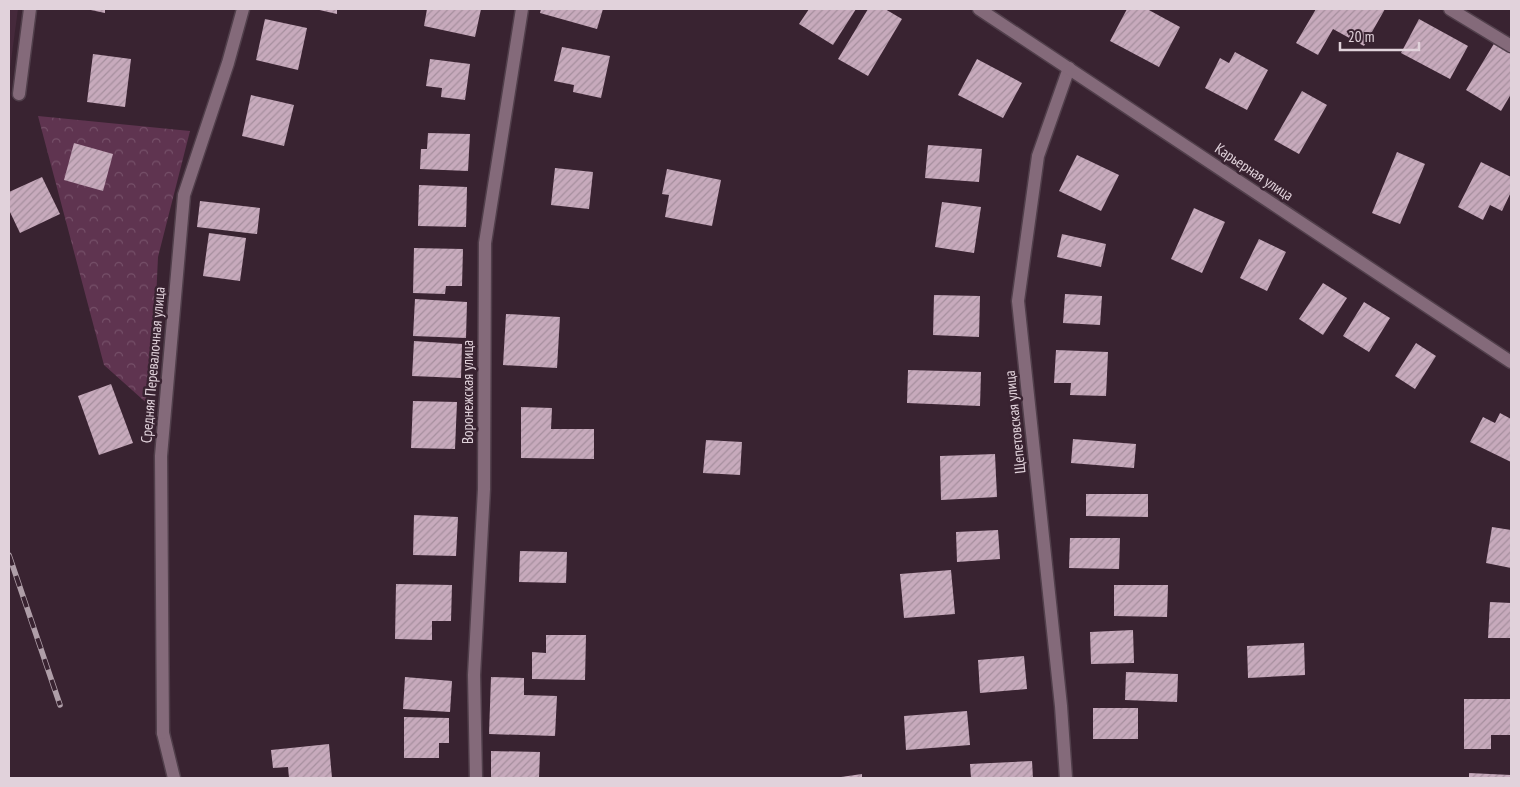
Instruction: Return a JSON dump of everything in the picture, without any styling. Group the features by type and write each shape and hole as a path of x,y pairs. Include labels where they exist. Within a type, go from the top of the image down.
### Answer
{"street":[{"path":"20,94 30,9"},
{"name":"Средняя Перевалочная улица","path":"174,778 163,733 161,456 184,195 228,63 243,9"},
{"name":"Воронежская улица","path":"476,778 474,675 484,490 485,244 522,9"},
{"name":"Карьерная улица","path":"979,9 1511,362"},
{"path":"1450,9 1511,46"},
{"name":"Щепетовская улица","path":"1066,778 1061,706 1018,301 1038,156 1069,68"}],"shaded area":[{"path":"9,9 18,9 9,76"}],"green space":[{"path":"38,116 190,131 158,257 151,407 104,365"}],"building":[{"path":"86,9 105,9 105,13"},
{"path":"315,9 337,9 337,14"},
{"path":"427,9 481,9 475,37 424,26"},
{"path":"541,9 603,9 597,29 540,13"},
{"path":"809,9 856,9 833,45 799,24"},
{"path":"868,9 885,9 902,19 868,76 838,59"},
{"path":"1127,9 1147,9 1180,27 1159,67 1110,41"},
{"path":"1316,9 1385,9 1364,46 1333,29 1318,55 1296,43"},
{"path":"265,19 307,28 298,70 256,60"},
{"path":"1419,19 1468,46 1450,79 1401,53"},
{"path":"1495,42 1511,52 1511,94 1501,111 1466,90"},
{"path":"562,47 610,56 601,98 573,92 574,85 554,81"},
{"path":"1235,52 1268,70 1247,110 1205,88 1220,58 1229,63"},
{"path":"93,54 131,59 125,107 87,102"},
{"path":"430,59 470,64 465,100 441,97 442,88 426,86"},
{"path":"977,59 1022,83 1003,118 958,95"},
{"path":"1302,91 1327,105 1299,154 1274,140"},
{"path":"251,95 294,105 284,146 242,136"},
{"path":"428,133 470,134 468,171 420,169 421,149 427,149"},
{"path":"74,143 113,154 103,191 64,180"},
{"path":"928,145 982,149 979,182 925,178"},
{"path":"1397,152 1425,164 1400,224 1372,213"},
{"path":"1077,155 1119,175 1101,211 1059,191"},
{"path":"1481,162 1511,177 1511,192 1502,211 1490,205 1483,220 1458,207"},
{"path":"555,168 593,172 589,209 551,205"},
{"path":"667,169 721,180 712,226 665,217 669,195 662,194"},
{"path":"42,177 60,214 20,233 9,210 9,192"},
{"path":"419,185 467,187 466,227 418,226"},
{"path":"200,201 260,208 257,234 197,227"},
{"path":"942,202 981,207 974,253 935,247"},
{"path":"1194,208 1225,222 1202,273 1171,259"},
{"path":"209,233 246,238 240,281 203,276"},
{"path":"1062,234 1106,244 1101,267 1057,257"},
{"path":"1259,239 1286,252 1267,291 1240,278"},
{"path":"414,248 463,249 462,286 446,286 445,294 413,293"},
{"path":"1323,283 1347,298 1323,335 1299,319"},
{"path":"1065,294 1102,296 1100,325 1063,323"},
{"path":"934,295 980,296 979,337 933,335"},
{"path":"415,299 467,302 466,338 413,336"},
{"path":"1364,302 1390,318 1369,352 1343,336"},
{"path":"506,314 560,317 557,368 503,365"},
{"path":"414,341 462,344 461,378 412,376"},
{"path":"1416,343 1436,356 1415,389 1395,376"},
{"path":"1056,350 1108,352 1106,396 1070,395 1071,383 1054,383"},
{"path":"908,370 981,372 980,406 907,403"},
{"path":"111,384 133,443 99,455 78,396"},
{"path":"413,401 457,402 455,449 411,448"},
{"path":"521,407 552,408 551,429 594,429 594,459 521,458"},
{"path":"1500,413 1511,419 1511,462 1470,442 1483,417 1495,423"},
{"path":"1073,439 1136,444 1134,468 1071,463"},
{"path":"706,440 742,442 740,475 703,473"},
{"path":"995,454 997,497 941,500 940,456"},
{"path":"1086,494 1148,494 1148,517 1086,516"},
{"path":"414,515 458,517 456,556 413,555"},
{"path":"1492,527 1511,530 1511,568 1486,563"},
{"path":"998,530 1000,559 957,562 956,532"},
{"path":"1070,538 1120,538 1119,569 1069,568"},
{"path":"520,551 567,552 566,583 519,582"},
{"path":"951,570 955,614 904,618 900,574"},
{"path":"396,584 452,585 451,621 432,621 432,640 395,639"},
{"path":"1114,585 1168,585 1167,617 1114,616"},
{"path":"1490,602 1511,603 1511,638 1488,638"},
{"path":"1133,630 1134,663 1091,664 1090,632"},
{"path":"546,635 586,635 585,680 532,679 532,652 546,653"},
{"path":"1304,643 1305,675 1248,678 1247,646"},
{"path":"1024,656 1027,689 980,693 978,660"},
{"path":"1126,672 1178,674 1177,702 1125,700"},
{"path":"405,677 452,681 450,712 403,709"},
{"path":"491,677 524,678 524,695 557,696 555,736 489,734"},
{"path":"1464,699 1511,699 1511,735 1491,735 1491,749 1464,749"},
{"path":"1093,708 1138,708 1138,739 1093,739"},
{"path":"967,711 970,745 906,750 904,716"},
{"path":"404,717 449,718 449,743 439,743 439,758 404,758"},
{"path":"329,744 332,778 289,778 288,767 273,768 271,750"},
{"path":"491,751 540,752 539,778 491,778"},
{"path":"1032,761 1033,778 971,778 970,764"},
{"path":"1469,773 1511,775 1511,778 1469,778"},
{"path":"862,774 862,778 841,778 841,777"}],"railway":[{"path":"9,555 60,705"}]}
